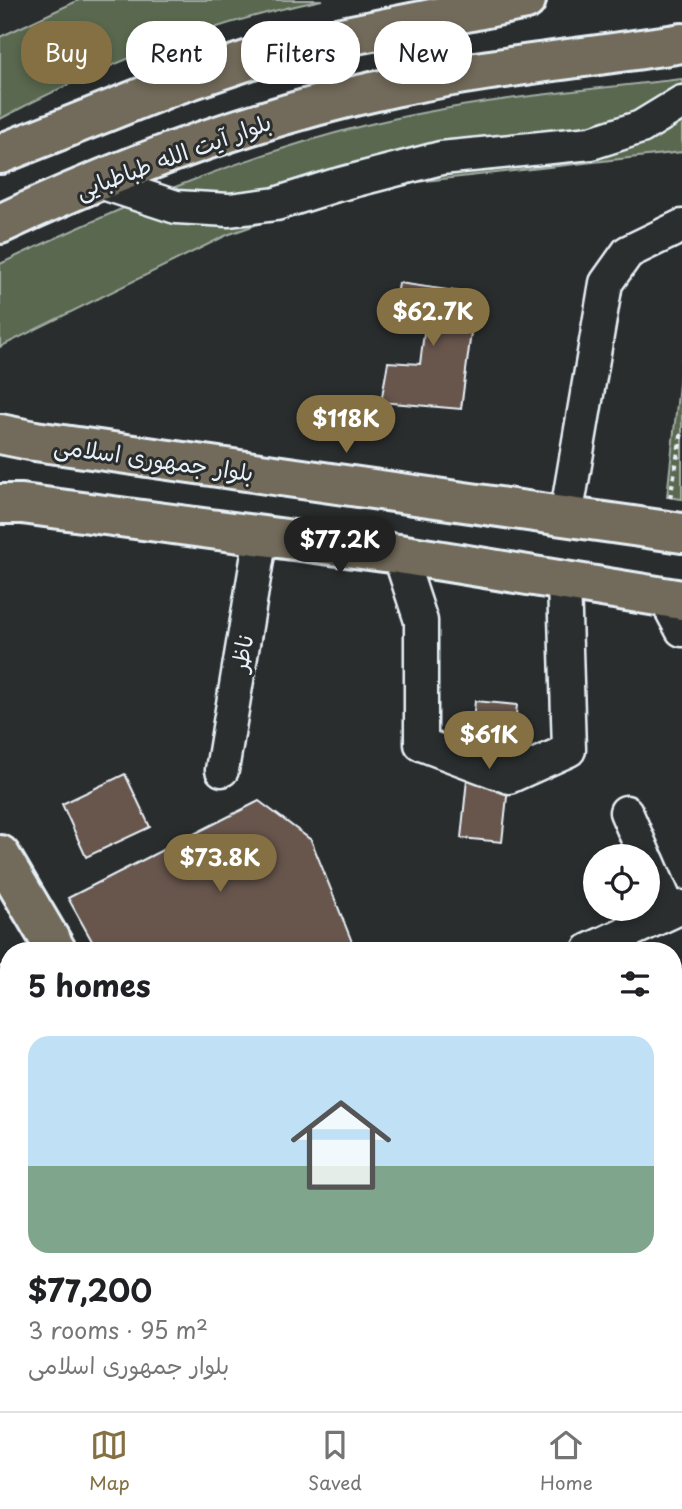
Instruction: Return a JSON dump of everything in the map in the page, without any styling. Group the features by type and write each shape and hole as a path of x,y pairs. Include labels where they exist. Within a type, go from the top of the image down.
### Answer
{"main road":[{"path":"0,154 166,88 282,49 526,0"},
{"name":"بلوار آیت الله طباطبایی","path":"0,224 97,181 236,128 395,87 682,43"},
{"name":"بلوار جمهوری اسلامی","path":"0,434 566,517 676,516"},
{"path":"7,506 399,554 564,582 676,609"},
{"path":"0,855 51,942"}],"street":[{"path":"97,181 176,206 229,210 276,204 441,158 591,143 641,127 682,102"},
{"path":"566,517 606,283 628,252 682,226"},
{"name":"ناظر","path":"222,771 261,536"},
{"path":"399,554 421,621 421,744 509,777 569,750 564,582"},
{"path":"626,812 640,844"},
{"path":"606,942 676,909 660,882"}],"path":[{"path":"676,516 682,431"}],"green space":[{"path":"79,0 322,0 227,24 227,21 126,21 126,60 112,65 112,21 34,21"},
{"path":"21,27 21,84 69,84 0,119 0,37"},
{"path":"682,79 682,152 407,183 320,202 227,235 0,347 0,264 88,223 178,186 268,153 401,117 521,97"},
{"path":"682,356 682,499 667,497"}],"building":[{"path":"399,283 476,294 461,409 381,402 388,362 420,364 425,325 393,322"},
{"path":"475,701 517,705 502,842 461,838"},
{"path":"125,774 150,827 86,857 62,804"},
{"path":"259,801 311,840 352,942 93,942 68,898"}]}
